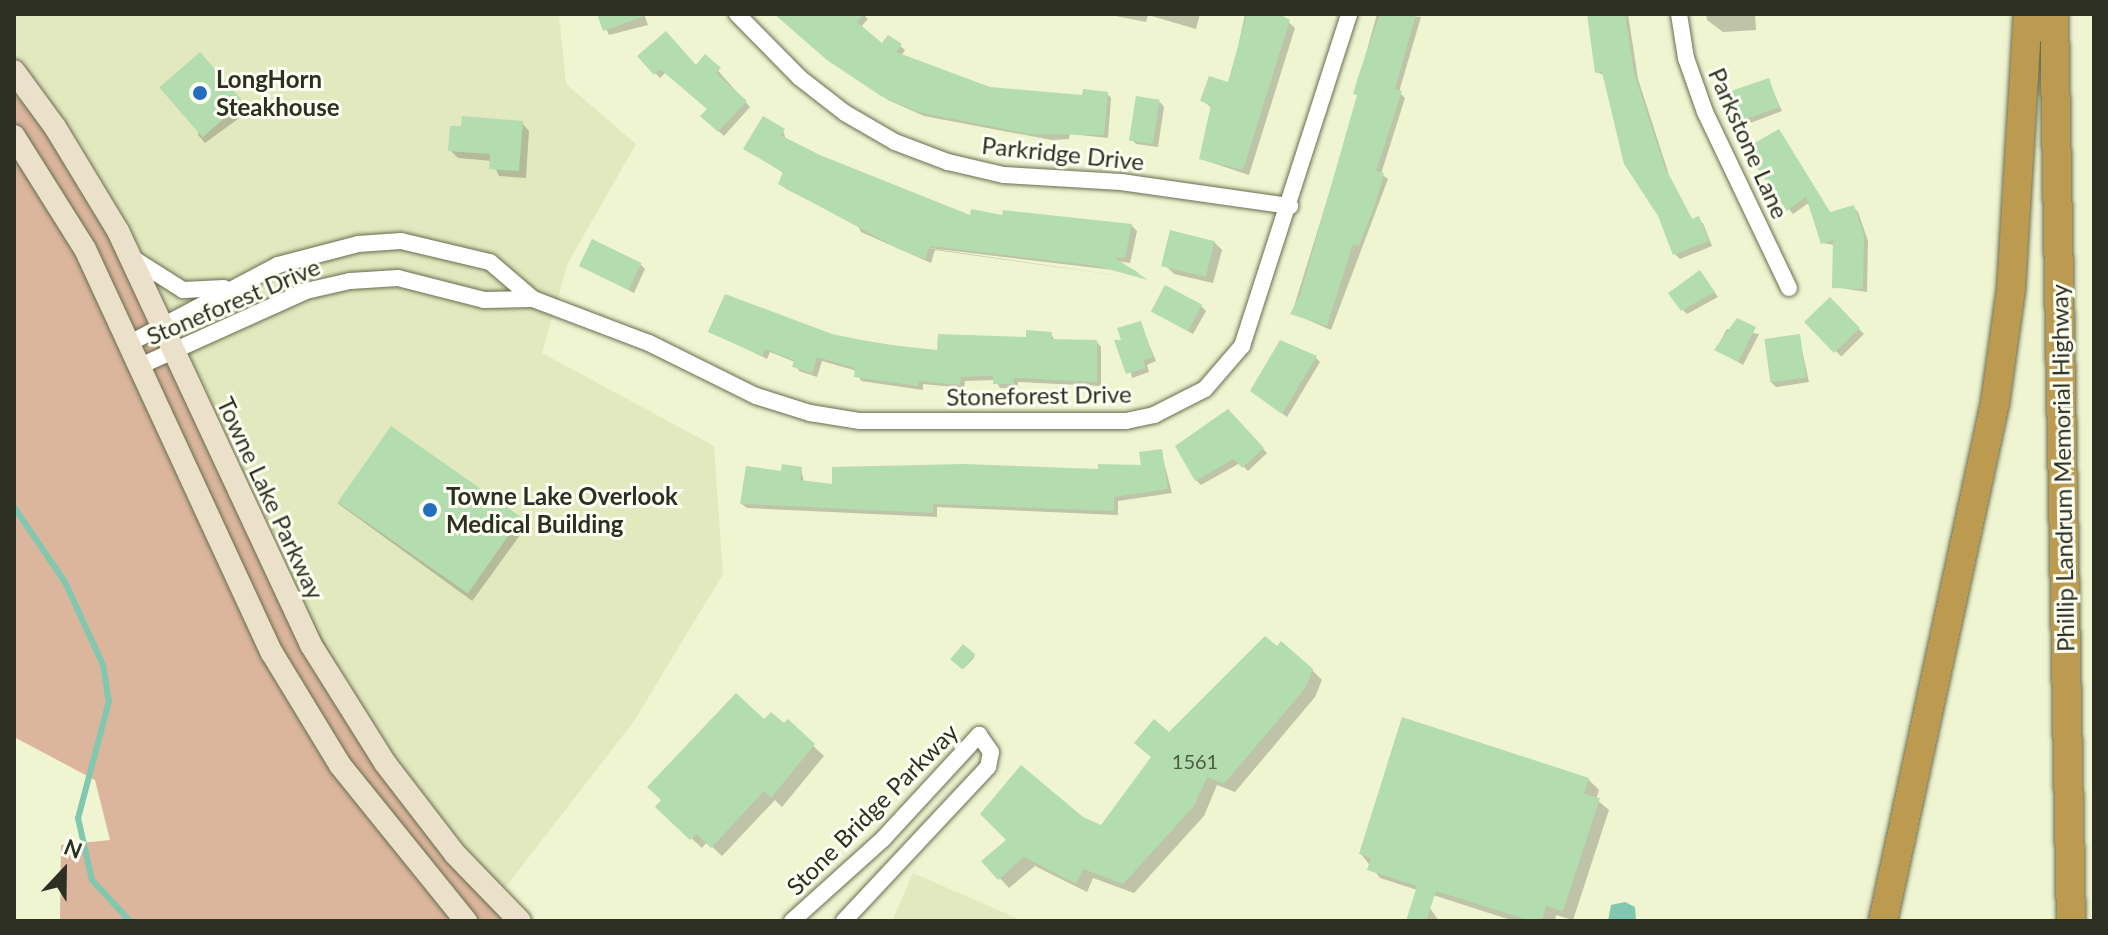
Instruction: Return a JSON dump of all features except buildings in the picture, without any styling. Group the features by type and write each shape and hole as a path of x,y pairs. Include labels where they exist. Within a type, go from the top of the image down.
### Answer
{"highway":[{"path":"1883,921 1995,403 2011,289 2028,14"},
{"name":"Phillip Landrum Memorial Highway","path":"2054,14 2071,921"}],"main road":[{"name":"Towne Lake Parkway","path":"14,71 87,176 130,255 280,584 341,695 455,854 520,921"},
{"path":"14,136 85,249 242,594 307,713 379,819 466,921"}],"street":[{"name":"Parkridge Drive","path":"737,14 800,78 845,113 895,142 948,162 1004,175 1121,182 1290,206"},
{"name":"Stoneforest Drive","path":"130,343 241,283 323,251 401,241 490,262 533,299 649,343 756,396 810,413 860,421 1126,421 1181,404 1225,369 1255,317 1349,14"},
{"name":"Parkstone Lane","path":"1679,14 1686,58 1705,112 1789,288"},
{"path":"130,255 183,290 241,283"},
{"name":"Stoneforest Drive","path":"140,366 306,291 350,281 398,278 484,300 533,299"},
{"name":"Stone Bridge Parkway","path":"792,921 873,848 979,735 991,752 988,767 844,921"}],"shaded area":[{"path":"14,14 559,14 566,84 636,144 568,263 542,353 714,446 723,574 634,721 501,893 420,814 304,606 164,313 30,109 14,94"},
{"path":"14,94 30,109 164,313 304,606 420,814 526,921 60,921 61,845 110,840 95,780 14,737"},
{"path":"913,873 1023,921 892,921"},
{"path":"1625,902 1635,907 1636,921 1608,921 1611,905"}],"waterway":[{"path":"14,507 65,582 103,665 109,701 78,818 92,880 130,921"}],"place":[{"name":"LongHorn Steakhouse","path":"200,93"},
{"name":"Towne Lake Overlook Medical Building","path":"430,510"}]}
